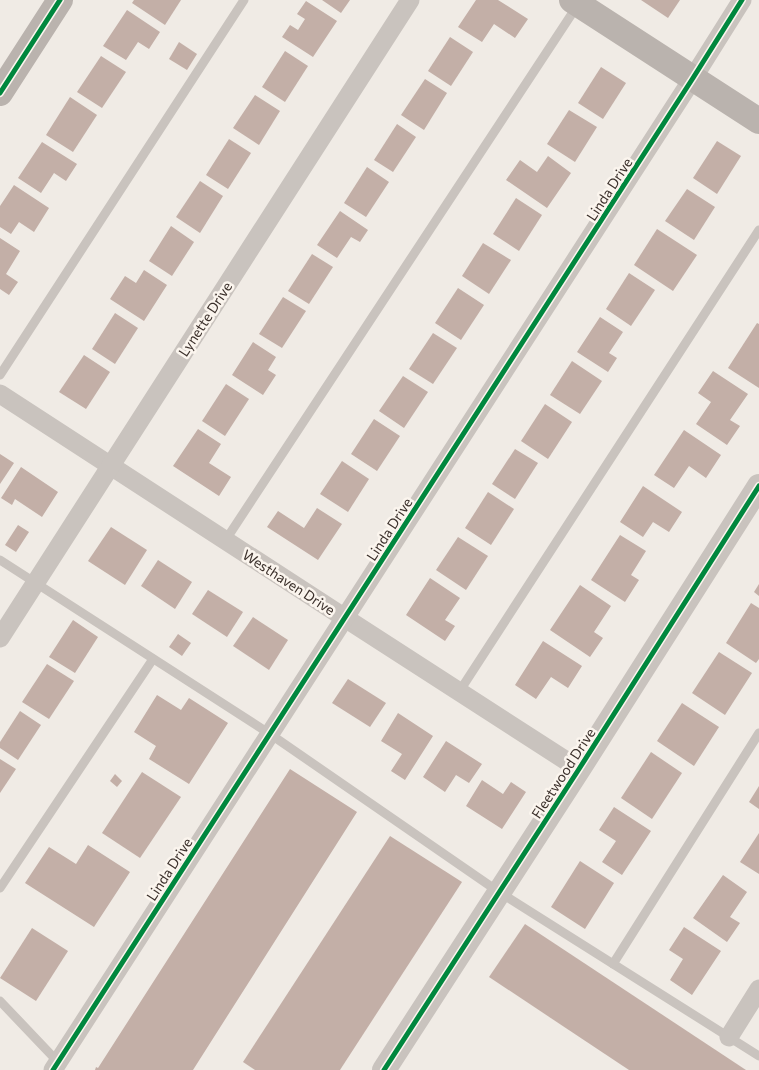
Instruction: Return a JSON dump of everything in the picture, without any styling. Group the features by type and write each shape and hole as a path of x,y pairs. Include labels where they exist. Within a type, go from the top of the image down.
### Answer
{"main road":[{"path":"0,93 60,0"},
{"path":"577,1 759,121"}],"street":[{"name":"Lynette Drive","path":"0,638 410,0"},
{"name":"Linda Drive","path":"56,1066 742,0"},
{"name":"Westhaven Drive","path":"0,394 579,769"},
{"name":"Fleetwood Drive","path":"384,1070 759,486"},
{"path":"729,1036 759,989"}],"lane":[{"path":"0,375 244,0"},
{"path":"225,541 577,1"},
{"path":"459,692 759,230"},
{"path":"0,560 270,734 499,892 759,1056"},
{"path":"0,888 153,659"},
{"path":"612,964 759,733"},
{"path":"0,1001 56,1066"}],"building":[{"path":"134,0 181,0 165,25 132,3"},
{"path":"322,0 350,0 341,13"},
{"path":"476,0 498,0 528,19 515,38 494,24 482,42 458,27"},
{"path":"641,0 680,0 668,18"},
{"path":"306,1 337,21 313,57 282,37 290,25 298,30 305,19 297,14"},
{"path":"127,10 160,32 149,49 138,42 126,60 103,46"},
{"path":"450,37 473,52 451,86 428,71"},
{"path":"179,42 197,54 187,70 169,59"},
{"path":"285,51 308,66 285,102 262,87"},
{"path":"101,56 126,72 102,108 77,92"},
{"path":"601,67 626,83 603,119 578,103"},
{"path":"425,79 447,93 424,130 401,115"},
{"path":"255,95 280,111 259,145 233,128"},
{"path":"70,97 97,115 73,152 46,135"},
{"path":"569,110 597,127 575,162 547,144"},
{"path":"397,124 416,137 393,172 374,160"},
{"path":"229,139 251,153 228,189 206,175"},
{"path":"717,141 741,156 717,194 693,178"},
{"path":"42,142 77,164 66,181 54,173 41,193 18,178"},
{"path":"548,156 571,173 547,208 506,180 520,160 537,172"},
{"path":"367,167 389,182 366,217 344,203"},
{"path":"200,181 223,196 200,233 176,217"},
{"path":"14,185 49,208 34,232 19,222 11,234 0,227 0,206"},
{"path":"687,189 715,207 694,240 665,221"},
{"path":"516,198 542,215 519,251 493,234"},
{"path":"340,211 368,230 360,242 351,237 337,258 317,245"},
{"path":"171,226 194,242 172,276 149,261"},
{"path":"657,229 697,255 673,291 634,265"},
{"path":"0,238 20,251 6,274 18,282 9,295 0,289"},
{"path":"483,243 511,260 489,294 462,276"},
{"path":"312,254 333,267 309,304 288,291"},
{"path":"144,270 167,285 144,321 110,299 125,276 136,283"},
{"path":"629,273 655,290 631,326 606,309"},
{"path":"458,288 484,305 461,340 435,323"},
{"path":"283,297 306,311 282,348 259,334"},
{"path":"115,313 138,328 115,364 92,349"},
{"path":"600,317 623,332 609,353 617,358 608,372 577,352"},
{"path":"757,323 759,324 759,388 728,368"},
{"path":"433,333 457,348 433,384 409,369"},
{"path":"253,342 276,357 268,370 276,375 263,395 232,375"},
{"path":"84,355 110,372 86,409 59,392"},
{"path":"572,361 602,381 580,414 550,395"},
{"path":"713,371 748,394 730,420 740,426 727,445 696,424 711,402 698,393"},
{"path":"403,376 428,392 404,428 379,411"},
{"path":"226,384 249,399 225,436 202,421"},
{"path":"545,404 572,422 548,459 521,441"},
{"path":"374,419 400,436 377,471 351,454"},
{"path":"198,429 221,444 209,463 231,477 219,496 173,466"},
{"path":"684,430 721,455 706,478 689,466 674,488 654,475"},
{"path":"515,449 538,463 515,499 492,484"},
{"path":"0,454 14,463 0,484"},
{"path":"342,461 369,479 348,512 320,494"},
{"path":"21,467 58,492 42,517 15,499 12,505 1,498"},
{"path":"643,486 682,512 669,532 653,522 643,537 620,522"},
{"path":"488,492 514,509 491,545 465,528"},
{"path":"317,508 342,524 318,560 267,527 278,511 304,528"},
{"path":"18,525 29,532 16,552 5,545"},
{"path":"111,527 147,550 125,585 88,561"},
{"path":"620,535 646,551 631,575 639,580 625,602 591,580"},
{"path":"458,537 488,556 466,590 436,570"},
{"path":"158,560 192,582 175,609 141,586"},
{"path":"430,578 460,598 445,620 455,626 445,641 406,615"},
{"path":"759,584 759,596 754,592"},
{"path":"580,585 611,606 594,632 603,638 590,657 550,630"},
{"path":"208,590 243,612 227,637 192,614"},
{"path":"751,603 759,608 759,659 756,663 726,643"},
{"path":"253,617 288,640 269,670 233,646"},
{"path":"73,620 98,637 75,673 49,657"},
{"path":"178,634 191,643 182,656 169,647"},
{"path":"543,641 582,666 568,688 551,677 536,699 515,685"},
{"path":"719,652 752,673 725,715 692,693"},
{"path":"47,664 74,681 49,719 22,702"},
{"path":"348,679 386,703 370,727 332,703"},
{"path":"157,695 181,710 189,698 228,723 189,784 149,759 156,746 134,732"},
{"path":"682,703 719,727 694,766 657,741"},
{"path":"20,711 41,725 18,760 0,748 0,742"},
{"path":"398,713 433,736 405,780 391,771 402,754 381,741"},
{"path":"446,741 482,764 469,783 456,775 445,792 423,777"},
{"path":"651,752 682,773 652,819 621,798"},
{"path":"0,759 16,769 0,793"},
{"path":"290,769 357,812 193,1070 95,1070 96,1067 98,1068"},
{"path":"142,772 181,797 140,858 102,833"},
{"path":"115,774 122,781 117,787 110,781"},
{"path":"482,780 503,794 511,782 526,792 502,829 466,806"},
{"path":"759,786 759,809 749,802"},
{"path":"614,807 651,831 622,875 602,862 616,841 599,830"},
{"path":"759,833 759,874 740,862"},
{"path":"390,836 462,882 340,1070 255,1070 243,1062"},
{"path":"88,845 130,872 94,927 25,883 49,847 76,864"},
{"path":"580,861 614,883 585,929 551,907"},
{"path":"723,875 747,892 730,917 740,923 727,942 693,918"},
{"path":"525,924 746,1070 629,1070 489,977"},
{"path":"684,927 721,951 692,995 670,980 683,959 669,950"},
{"path":"32,928 68,951 36,1001 0,978"}],"cycle path":[{"path":"0,93 60,0"},
{"path":"53,1070 742,0"},
{"path":"384,1070 759,486"}]}
